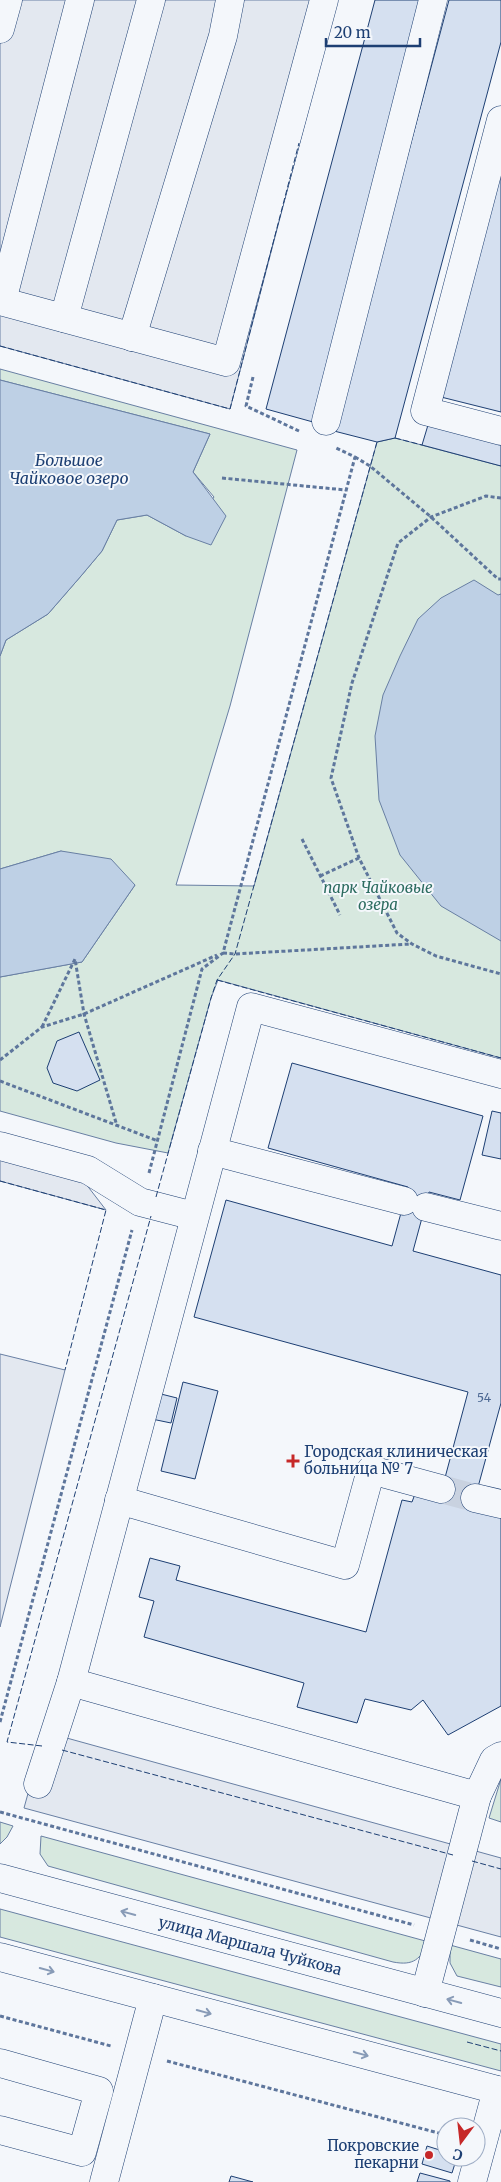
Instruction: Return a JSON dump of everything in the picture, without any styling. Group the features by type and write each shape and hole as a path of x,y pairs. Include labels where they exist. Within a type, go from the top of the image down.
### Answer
{"main road":[{"path":"0,28 8,0"},
{"path":"80,0 1,301 226,362 324,0"},
{"path":"64,318 150,0"},
{"path":"132,337 223,36 230,0"},
{"path":"320,433 433,0"},
{"path":"501,120 425,411 501,431"},
{"path":"38,1784 71,1682 251,1007 501,1074"},
{"path":"0,1146 88,1170 140,1202 194,1216"},
{"path":"212,1151 501,1226"},
{"path":"119,1500 346,1565 371,1470 441,1489"},
{"path":"71,1682 477,1796"},
{"path":"425,1993 477,1796 494,1760 501,1756"},
{"name":"улица Маршала Чуйкова","path":"0,1878 501,2013"},
{"path":"0,1957 499,2091 472,2182"},
{"path":"104,2182 153,1998"},
{"path":"0,2063 99,2091 82,2152 0,2130"}],"path":[{"path":"256,367 246,406 320,433 370,466 431,517 498,579 501,578"},
{"path":"0,1722 158,1141 202,969 223,953 355,457"},
{"path":"222,478 346,490"},
{"path":"501,498 486,496 431,517 398,543 352,683 331,778 359,858 397,934 436,956 501,974"},
{"path":"302,839 340,915"},
{"path":"320,876 359,858"},
{"path":"0,1060 42,1026 84,1014 223,953 235,954 412,944"},
{"path":"42,1026 75,958 84,1014 117,1126"},
{"path":"0,1081 158,1141"},
{"path":"0,1812 501,1949"},
{"path":"0,2016 436,2132"}],"green space":[{"name":"парк Чайковые озера","path":"0,369 297,450 230,706 176,885 254,886 377,442 395,438 501,466 501,1058 218,980 211,998 168,1153 116,1143 0,1111 0,977 82,962 135,885 61,851 0,869 0,656 6,640 48,614 81,576 102,551 117,520 147,515 186,536 214,497 193,472 210,434 0,380"},
{"path":"501,1779 501,1822 489,1818"},
{"path":"0,1822 13,1826 7,1837 0,1844"},
{"path":"41,1836 429,1942 423,1953 416,1960 406,1963 393,1962 48,1866 40,1854"},
{"path":"0,1909 501,2044 501,2071 0,1937"},
{"path":"450,1945 501,1959 501,1987 457,1976 450,1963"}],"shaded area":[{"path":"0,0 337,0 230,409 0,346"},
{"path":"0,1154 79,1175 106,1210 0,1181"},
{"path":"0,1354 65,1370 0,1627"},
{"path":"45,1732 501,1858 501,1937 24,1808"}],"water":[{"name":"Большое Чайковое озеро","path":"0,380 210,434 193,472 226,516 211,545 186,536 147,515 117,520 102,551 81,576 48,614 6,640 0,656"},
{"path":"474,580 498,595 501,594 501,941 441,906 400,855 379,800 375,736 383,695 418,619 441,598"},
{"path":"61,851 111,859 135,885 82,962 0,977 0,869"}],"building":[{"path":"375,0 420,0 313,422 266,409"},
{"path":"449,0 501,0 501,42 395,438 377,442 334,431"},
{"path":"501,168 501,412 441,397"},
{"path":"431,415 501,434 501,466 422,445"},
{"path":"79,1032 100,1080 77,1091 53,1083 47,1068 57,1041"},
{"path":"292,1063 483,1116 460,1200 429,1192 413,1251 501,1275 501,1403 472,1509 501,1517 501,1706 448,1735 423,1700 411,1710 365,1699 357,1723 297,1707 304,1683 144,1637 154,1601 139,1597 150,1558 180,1566 176,1580 366,1632 402,1500 412,1502 415,1494 439,1500 468,1392 194,1317 226,1200 392,1246 408,1187 268,1148"},
{"path":"492,1111 501,1113 501,1159 482,1155"},
{"path":"183,1382 218,1391 195,1479 161,1471"},
{"path":"153,1392 177,1398 171,1423 147,1418"},
{"path":"427,2146 436,2149 436,2167 454,2167 452,2173 422,2164"},
{"path":"420,2173 450,2181 450,2182 417,2182"},
{"path":"231,2176 253,2182 229,2182"}],"tunnel":[{"path":"441,1489 475,1498"}],"fence":[{"path":"0,346 230,409 299,143"},
{"path":"395,438 422,445"},
{"path":"156,1197 211,998 217,980 235,954 377,442"},
{"path":"217,980 501,1058"},
{"path":"0,1181 106,1210 65,1370"},
{"path":"42,1746 7,1742 151,1216"},
{"path":"62,1750 453,1855"},
{"path":"472,1861 501,1869"},
{"path":"467,2042 501,2051"}],"place":[{"name":"Городская клиническая больница № 7","path":"293,1461"},
{"name":"Покровские пекарни","path":"429,2155"}]}
